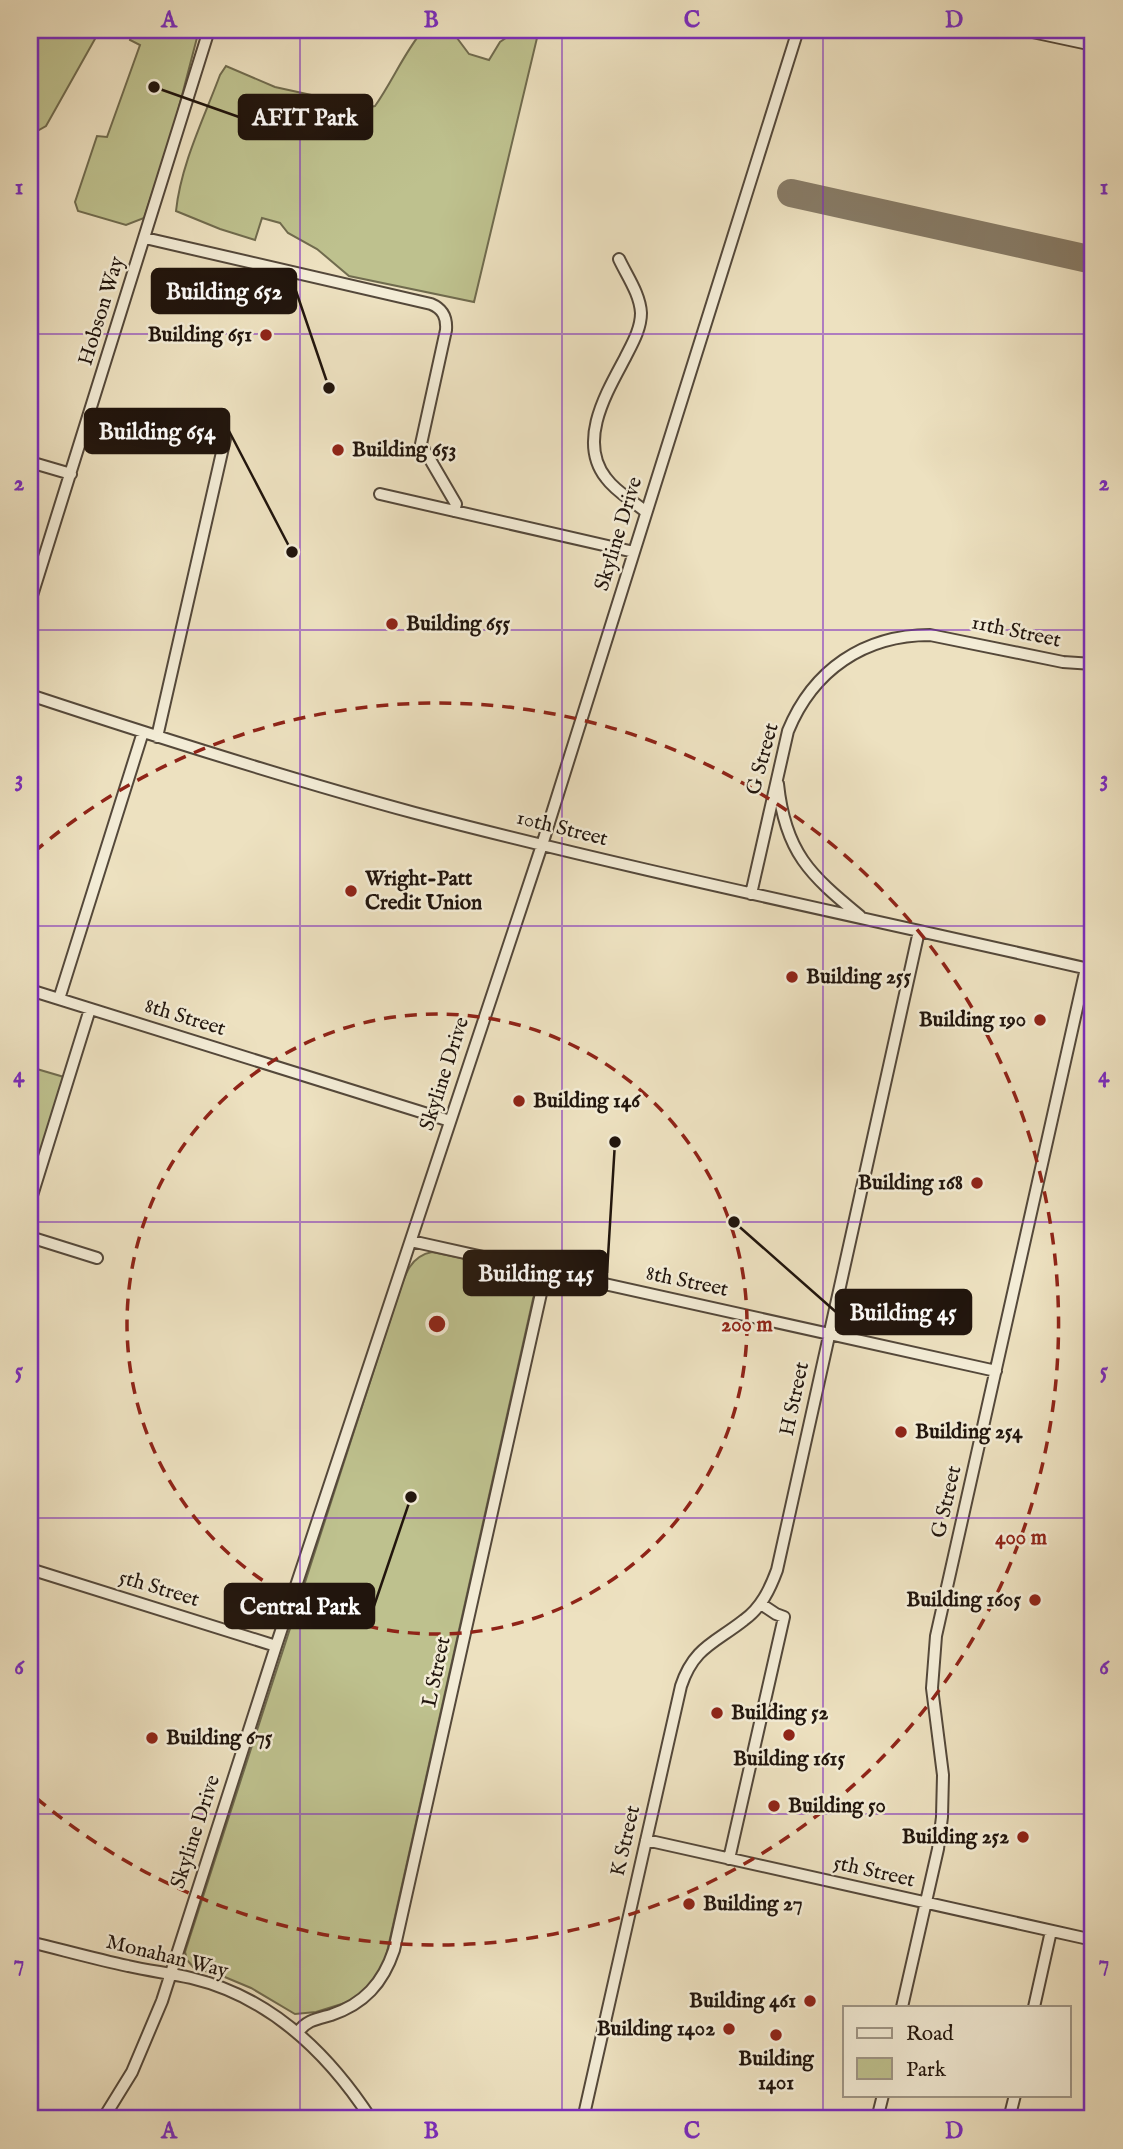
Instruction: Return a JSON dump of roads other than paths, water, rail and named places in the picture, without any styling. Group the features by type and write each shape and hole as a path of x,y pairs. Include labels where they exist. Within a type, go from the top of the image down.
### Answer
{"street":[{"name":"Hobson Way","path":"30,603 209,30"},
{"name":"Skyline Drive","path":"103,2119 142,2050 170,1975 276,1646 542,845 798,30"},
{"path":"1023,30 1093,45"},
{"path":"145,238 431,304 442,311 446,330 421,444 456,504 454,511"},
{"path":"619,259 639,303 640,319 636,336 599,414 594,448 603,475 617,490 646,512"},
{"path":"157,737 225,439 220,425 194,417"},
{"path":"30,462 71,474"},
{"path":"380,494 634,552"},
{"name":"11th Street","path":"930,635 1063,662 1093,664"},
{"name":"G Street","path":"751,894 788,732 803,700 824,675 846,657 896,637 930,635"},
{"name":"10th Street","path":"30,695 345,794 542,845 1090,969"},
{"path":"60,999 143,732"},
{"path":"777,774 781,808 798,854 818,880 864,919"},
{"name":"H Street","path":"761,1604 774,1578 779,1560 919,932"},
{"name":"G Street","path":"902,2006 939,1840 943,1804 942,1762 933,1701 934,1649 1090,969"},
{"name":"8th Street","path":"30,990 450,1121"},
{"path":"30,1202 90,1009"},
{"path":"30,1237 97,1258"},
{"name":"8th Street","path":"411,1241 996,1371"},
{"name":"L Street","path":"298,2032 306,2022 346,2009 369,1994 385,1975 394,1951 546,1271"},
{"name":"5th Street","path":"30,1569 276,1646"},
{"path":"729,1859 784,1617 761,1604"},
{"name":"K Street","path":"583,2119 681,1686 688,1668 706,1645 745,1620 761,1604"},
{"name":"5th Street","path":"646,1840 1093,1940"},
{"path":"1034,2006 1051,1931"},
{"name":"Monahan Way","path":"30,1942 193,1979 240,1996 298,2032 344,2079 371,2119"},
{"path":"877,2119 883,2096"},
{"path":"1009,2119 1015,2096"}],"place":[{"name":"AFIT Park","path":"154,87"},
{"name":"Building 651","path":"266,335"},
{"name":"Building 652","path":"329,388"},
{"name":"Building 653","path":"338,450"},
{"name":"Building 654","path":"292,552"},
{"name":"Building 655","path":"392,624"},
{"name":"Wright-Patt Credit Union","path":"351,891"},
{"name":"Building 255","path":"792,977"},
{"name":"Building 190","path":"1040,1020"},
{"name":"Building 146","path":"519,1101"},
{"name":"Building 145","path":"615,1142"},
{"name":"Building 168","path":"977,1183"},
{"name":"Building 45","path":"734,1222"},
{"name":"Building 254","path":"901,1432"},
{"name":"Central Park","path":"411,1497"},
{"name":"Building 1605","path":"1035,1600"},
{"name":"Building 52","path":"717,1713"},
{"name":"Building 1615","path":"789,1735"},
{"name":"Building 675","path":"152,1738"},
{"name":"Building 50","path":"774,1806"},
{"name":"Building 252","path":"1023,1837"},
{"name":"Building 27","path":"689,1904"},
{"name":"Building 461","path":"810,2001"},
{"name":"Building 1402","path":"729,2029"},
{"name":"Building 1401","path":"776,2035"}]}
